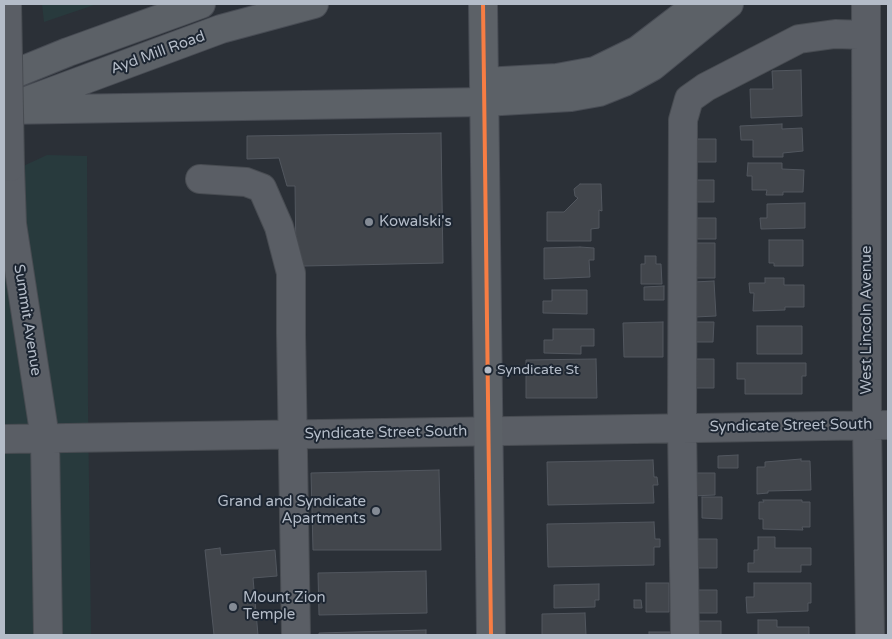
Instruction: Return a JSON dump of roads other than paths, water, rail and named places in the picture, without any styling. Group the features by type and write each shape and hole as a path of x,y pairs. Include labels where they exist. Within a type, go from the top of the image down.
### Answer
{"main road":[{"name":"Ayd Mill Road","path":"4,78 68,52 201,4"},
{"name":"Ayd Mill Road","path":"4,110 221,29 314,4"},
{"path":"484,4 491,635"},
{"path":"484,92 594,71 638,50 698,4"},
{"path":"4,110 484,92 571,97 599,92 624,82 653,66 729,4"}],"street":[{"name":"Summit Avenue","path":"8,4 12,224 45,438 48,635"},
{"name":"West Lincoln Avenue","path":"866,4 878,425 870,635"},
{"path":"685,635 682,428 683,120 689,99 706,87 799,39 835,34 866,35"},
{"path":"200,179 246,182 262,188 279,227 291,273 296,635"},
{"name":"Syndicate Street South","path":"4,438 878,425"}],"place":[{"name":"Kowalski's","path":"369,222"},
{"name":"Syndicate St","path":"488,370"},
{"name":"Grand and Syndicate Apartments","path":"376,511"},
{"name":"Mount Zion Temple","path":"233,607"}]}
